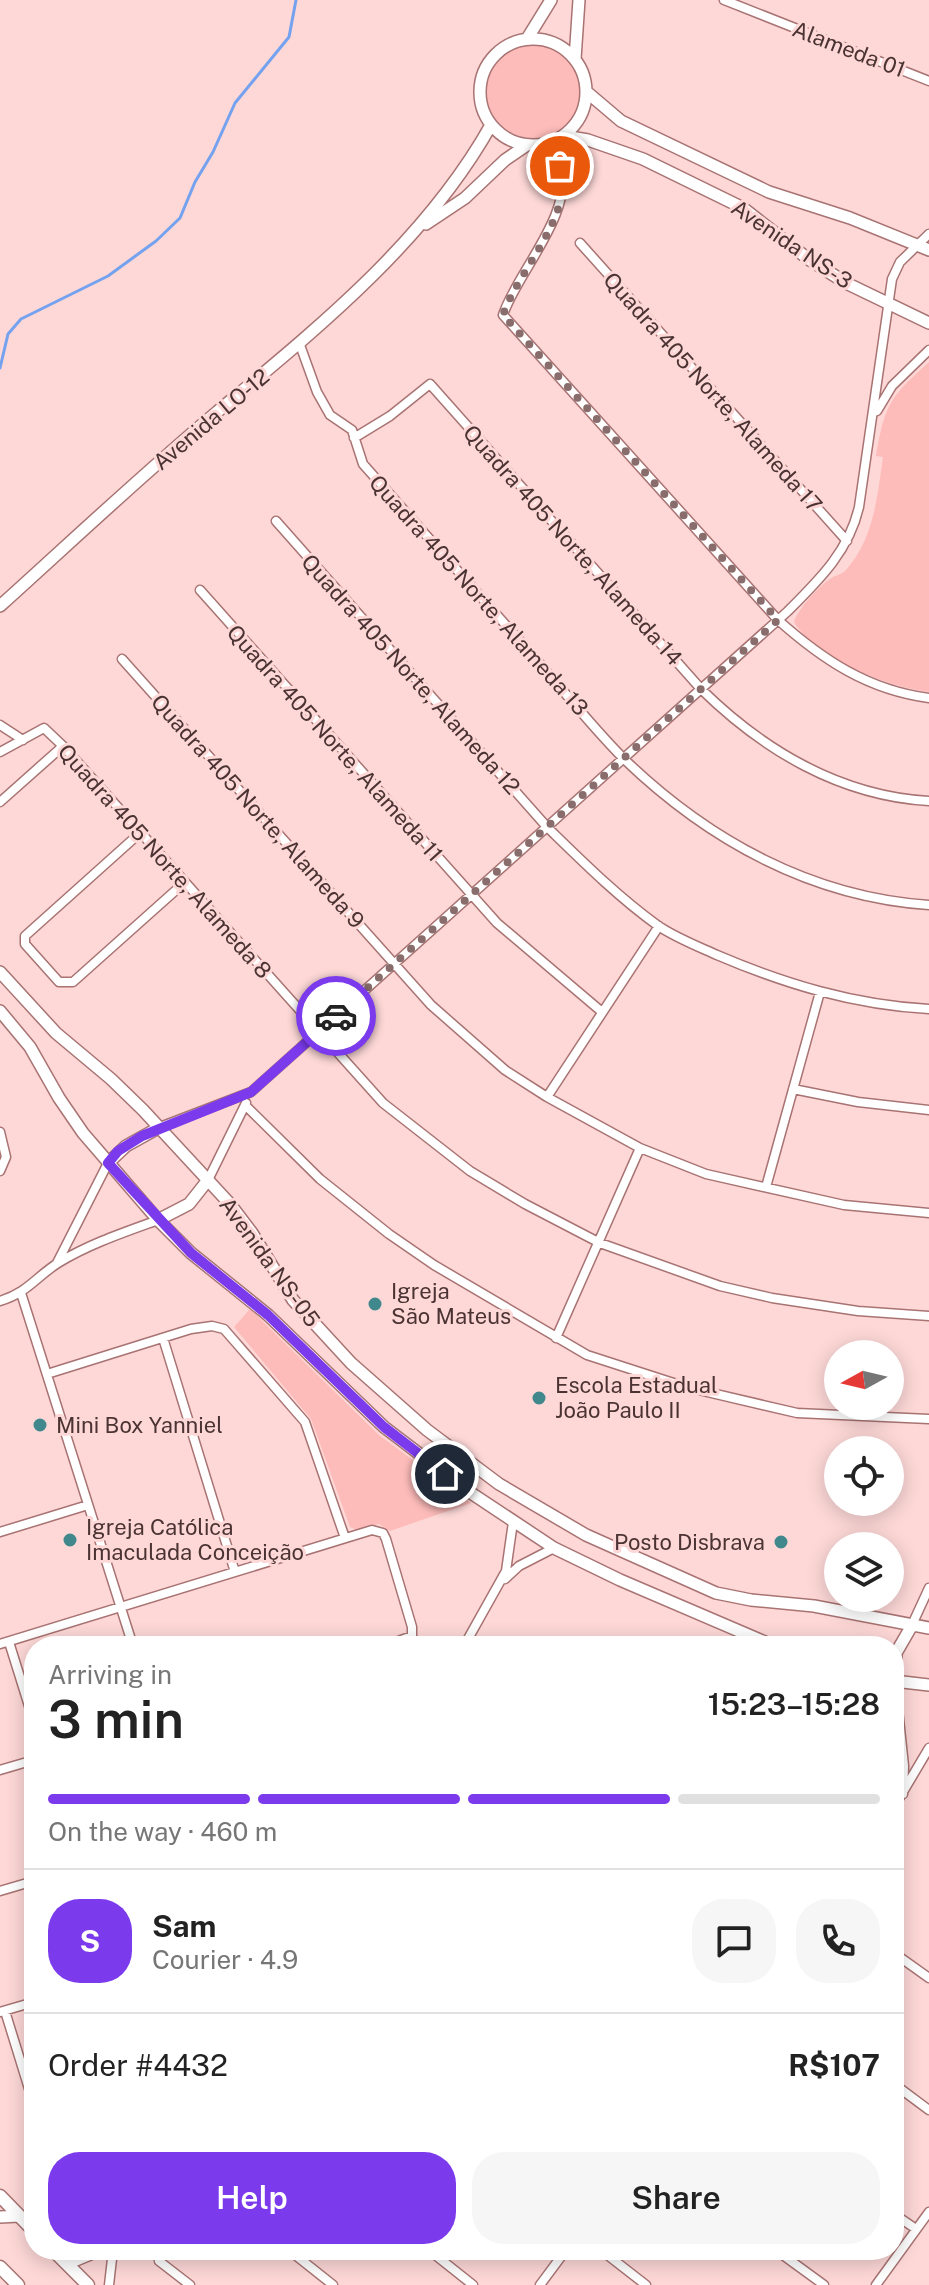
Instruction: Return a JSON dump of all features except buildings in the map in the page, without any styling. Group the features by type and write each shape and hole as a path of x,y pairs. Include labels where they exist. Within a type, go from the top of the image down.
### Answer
{"main road":[{"path":"0,2196 24,2221"},
{"path":"63,2260 88,2285"},
{"path":"0,2267 18,2285"}],"street":[{"path":"527,39 551,0"},
{"path":"529,145 564,136 581,116 588,93 575,59 579,0"},
{"name":"Alameda 01","path":"724,0 929,81"},
{"path":"575,59 554,43 527,39 513,42 501,50 483,75 481,101 491,125 513,142 529,145 560,166 564,184 545,240 503,315 778,620 813,651 847,673 894,691 929,698"},
{"name":"Avenida NS-3","path":"588,93 621,121 769,192 850,218 923,247"},
{"name":"Avenida LO-12","path":"0,606 205,423 300,345 418,228 470,163 491,125"},
{"name":"Avenida NS-3","path":"564,136 588,140 643,159 743,208 807,258 846,283 929,323"},
{"name":"Avenida LO-12","path":"418,228 465,198 505,160 529,145"},
{"path":"57,1264 108,1163 118,1151 160,1127 251,1092 778,620 824,574 847,541 859,507 895,269 923,247 929,234"},
{"name":"Quadra 405 Norte, Alameda 17","path":"580,243 847,541"},
{"name":"Quadra 405 Norte, Alameda 13","path":"300,345 317,392 330,415 352,430 363,464 624,758 703,825 769,863 856,894 929,905"},
{"path":"873,419 892,386 929,350"},
{"name":"Quadra 405 Norte, Alameda 14","path":"354,438 390,416 430,384 701,689 749,732 803,766 874,792 929,801"},
{"name":"Quadra 405 Norte, Alameda 12","path":"276,521 547,827 589,868 659,926 746,967 820,992 871,1004 929,1009"},
{"name":"Quadra 405 Norte, Alameda 11","path":"200,590 471,895 533,957 602,1012"},
{"name":"Quadra 405 Norte, Alameda 9","path":"122,659 431,1005 505,1070 640,1148 706,1174 844,1205 929,1213"},
{"path":"0,725 23,740"},
{"name":"Quadra 405 Norte, Alameda 8","path":"0,752 44,728 383,1103 470,1171 600,1243 720,1286 772,1298 858,1311 929,1316"},
{"path":"0,802 63,746"},
{"path":"141,832 25,936 25,944 59,982 73,982 185,882"},
{"path":"547,1097 659,926"},
{"name":"Avenida NS-05","path":"0,972 56,1033 117,1085 208,1180 244,1221 293,1300 351,1363 427,1430 524,1500 586,1535 716,1593 814,1606 929,1628"},
{"path":"766,1187 820,992"},
{"name":"Avenida NS-05","path":"0,1011 30,1047 67,1111 158,1220 191,1253 268,1315 384,1427 513,1522 554,1548 666,1601 750,1636"},
{"path":"793,1089 871,1104 929,1110"},
{"path":"0,1301 21,1293 57,1264 189,1204 208,1180 251,1092"},
{"path":"245,1105 320,1179 389,1234 434,1265 587,1355 686,1387 797,1413 929,1419"},
{"path":"0,1132 6,1153 2,1168"},
{"path":"556,1338 640,1148"},
{"path":"21,1293 130,1636"},
{"path":"47,1374 201,1326 216,1327 230,1334 305,1422 345,1538"},
{"path":"163,1338 235,1572"},
{"path":"0,1532 88,1505"},
{"path":"470,1636 501,1583 508,1563 513,1522"},
{"path":"27,1636 369,1530 378,1531 386,1539 412,1636"},
{"path":"501,1583 519,1566 554,1548"},
{"path":"904,1639 929,1588"},
{"path":"24,1637 4,1643 24,1696"},
{"path":"904,1682 929,1685"},
{"path":"904,1792 929,1748"},
{"path":"0,1770 24,1763"},
{"path":"0,1891 24,1884"},
{"path":"904,1960 929,1978"},
{"path":"24,2005 2,2011 24,2076"},
{"path":"904,2091 929,2110"},
{"path":"904,2246 929,2212"},
{"path":"0,2217 19,2216"},
{"path":"904,2221 916,2229"},
{"path":"68,2265 80,2260"},
{"path":"109,2285 112,2260"},
{"path":"302,2260 333,2285"},
{"path":"442,2260 473,2285"},
{"path":"540,2285 559,2260"},
{"path":"614,2260 646,2285"},
{"path":"790,2260 824,2285"},
{"path":"876,2285 894,2260"},
{"path":"159,2261 190,2285"}],"shaded area":[{"path":"524,44 542,44 567,57 577,73 580,91 577,109 567,125 542,138 524,138 499,125 486,100 486,82 499,57"},
{"path":"929,362 929,692 894,684 855,669 819,648 794,622 814,593 846,570 863,545 876,502 883,457 876,456 886,413 897,393"},
{"path":"250,1309 379,1435 471,1503 390,1531 379,1524 357,1530 350,1527 311,1419 234,1327"}],"waterway":[{"path":"0,368 8,334 21,319 108,276 156,241 180,218 235,103 289,37 296,0"}],"way so far":[{"path":"336,1016 778,620 503,315 545,240 564,184 560,166"}],"place":[{"name":"Igreja São Mateus","path":"375,1304"},
{"name":"Escola Estadual João Paulo II","path":"539,1398"},
{"name":"Mini Box Yanniel","path":"40,1425"},
{"name":"Igreja Católica Imaculada Conceição","path":"70,1540"},
{"name":"Posto Disbrava","path":"781,1542"}],"route":[{"path":"336,1016 251,1092 160,1127 118,1151 108,1163 191,1253 268,1315 354,1401 445,1474"}]}
